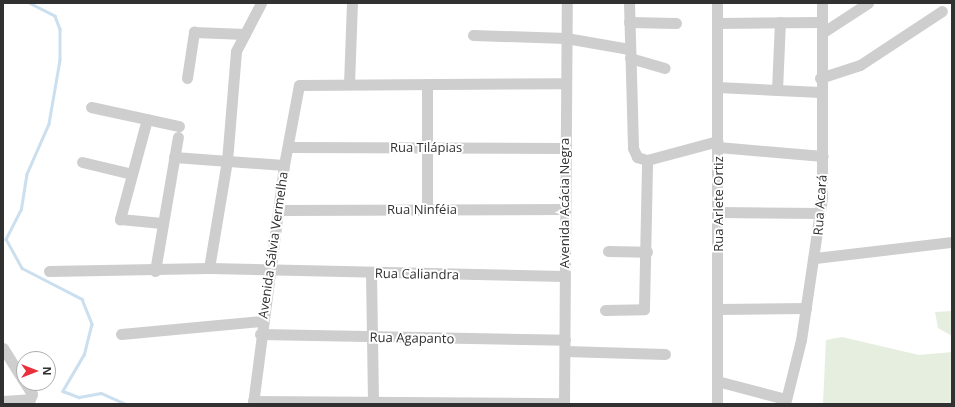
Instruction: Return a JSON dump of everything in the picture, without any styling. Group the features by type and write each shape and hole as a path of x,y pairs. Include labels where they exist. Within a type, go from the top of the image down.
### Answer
{"street":[{"path":"209,268 227,161 236,51 261,3"},
{"path":"352,3 349,84 565,83"},
{"name":"Avenida Acácia Negra","path":"564,404 564,148 567,3"},
{"path":"629,3 632,148 637,157 647,160 718,144 823,156"},
{"name":"Rua Arlete Ortiz","path":"717,3 717,404"},
{"name":"Rua Acará","path":"785,402 796,362 816,258 823,156 820,92 822,3"},
{"path":"717,23 780,22 822,27 868,3"},
{"path":"820,78 860,65 942,11"},
{"path":"629,22 676,22"},
{"path":"777,90 780,22"},
{"path":"188,78 194,32 245,34"},
{"path":"473,36 566,38 630,53 665,68"},
{"name":"Avenida Sálvia Vermelha","path":"253,403 260,334 284,165 298,87 304,84 349,84"},
{"path":"427,84 427,209"},
{"path":"717,87 820,92"},
{"path":"91,107 147,119 178,131 155,271"},
{"path":"147,119 120,219 162,223"},
{"name":"Rua Tilápias","path":"288,147 564,148"},
{"path":"174,157 284,165"},
{"path":"605,310 644,309 647,252 647,160"},
{"path":"82,162 132,174"},
{"name":"Rua Ninféia","path":"278,210 565,209"},
{"path":"718,212 820,213"},
{"path":"816,258 952,242"},
{"path":"608,251 647,252"},
{"name":"Rua Caliandra","path":"49,271 155,271 209,268 371,273 564,276"},
{"path":"371,273 373,403"},
{"path":"717,309 806,308"},
{"path":"121,334 262,321"},
{"name":"Rua Agapanto","path":"260,334 565,340"},
{"path":"3,348 16,369"},
{"path":"565,351 665,354"},
{"path":"717,381 785,402"},
{"path":"3,401 30,399 32,394 30,391"},
{"path":"253,403 564,404"}],"green space":[{"path":"952,311 952,336 938,328 935,312"},
{"path":"842,337 919,355 952,352 952,404 823,404 826,340"}],"waterway":[{"path":"30,3 55,16 60,29 60,60 49,124 27,174 21,210 6,239 22,268 82,299 92,324 84,355 63,391 79,397 101,393 126,404"}]}
